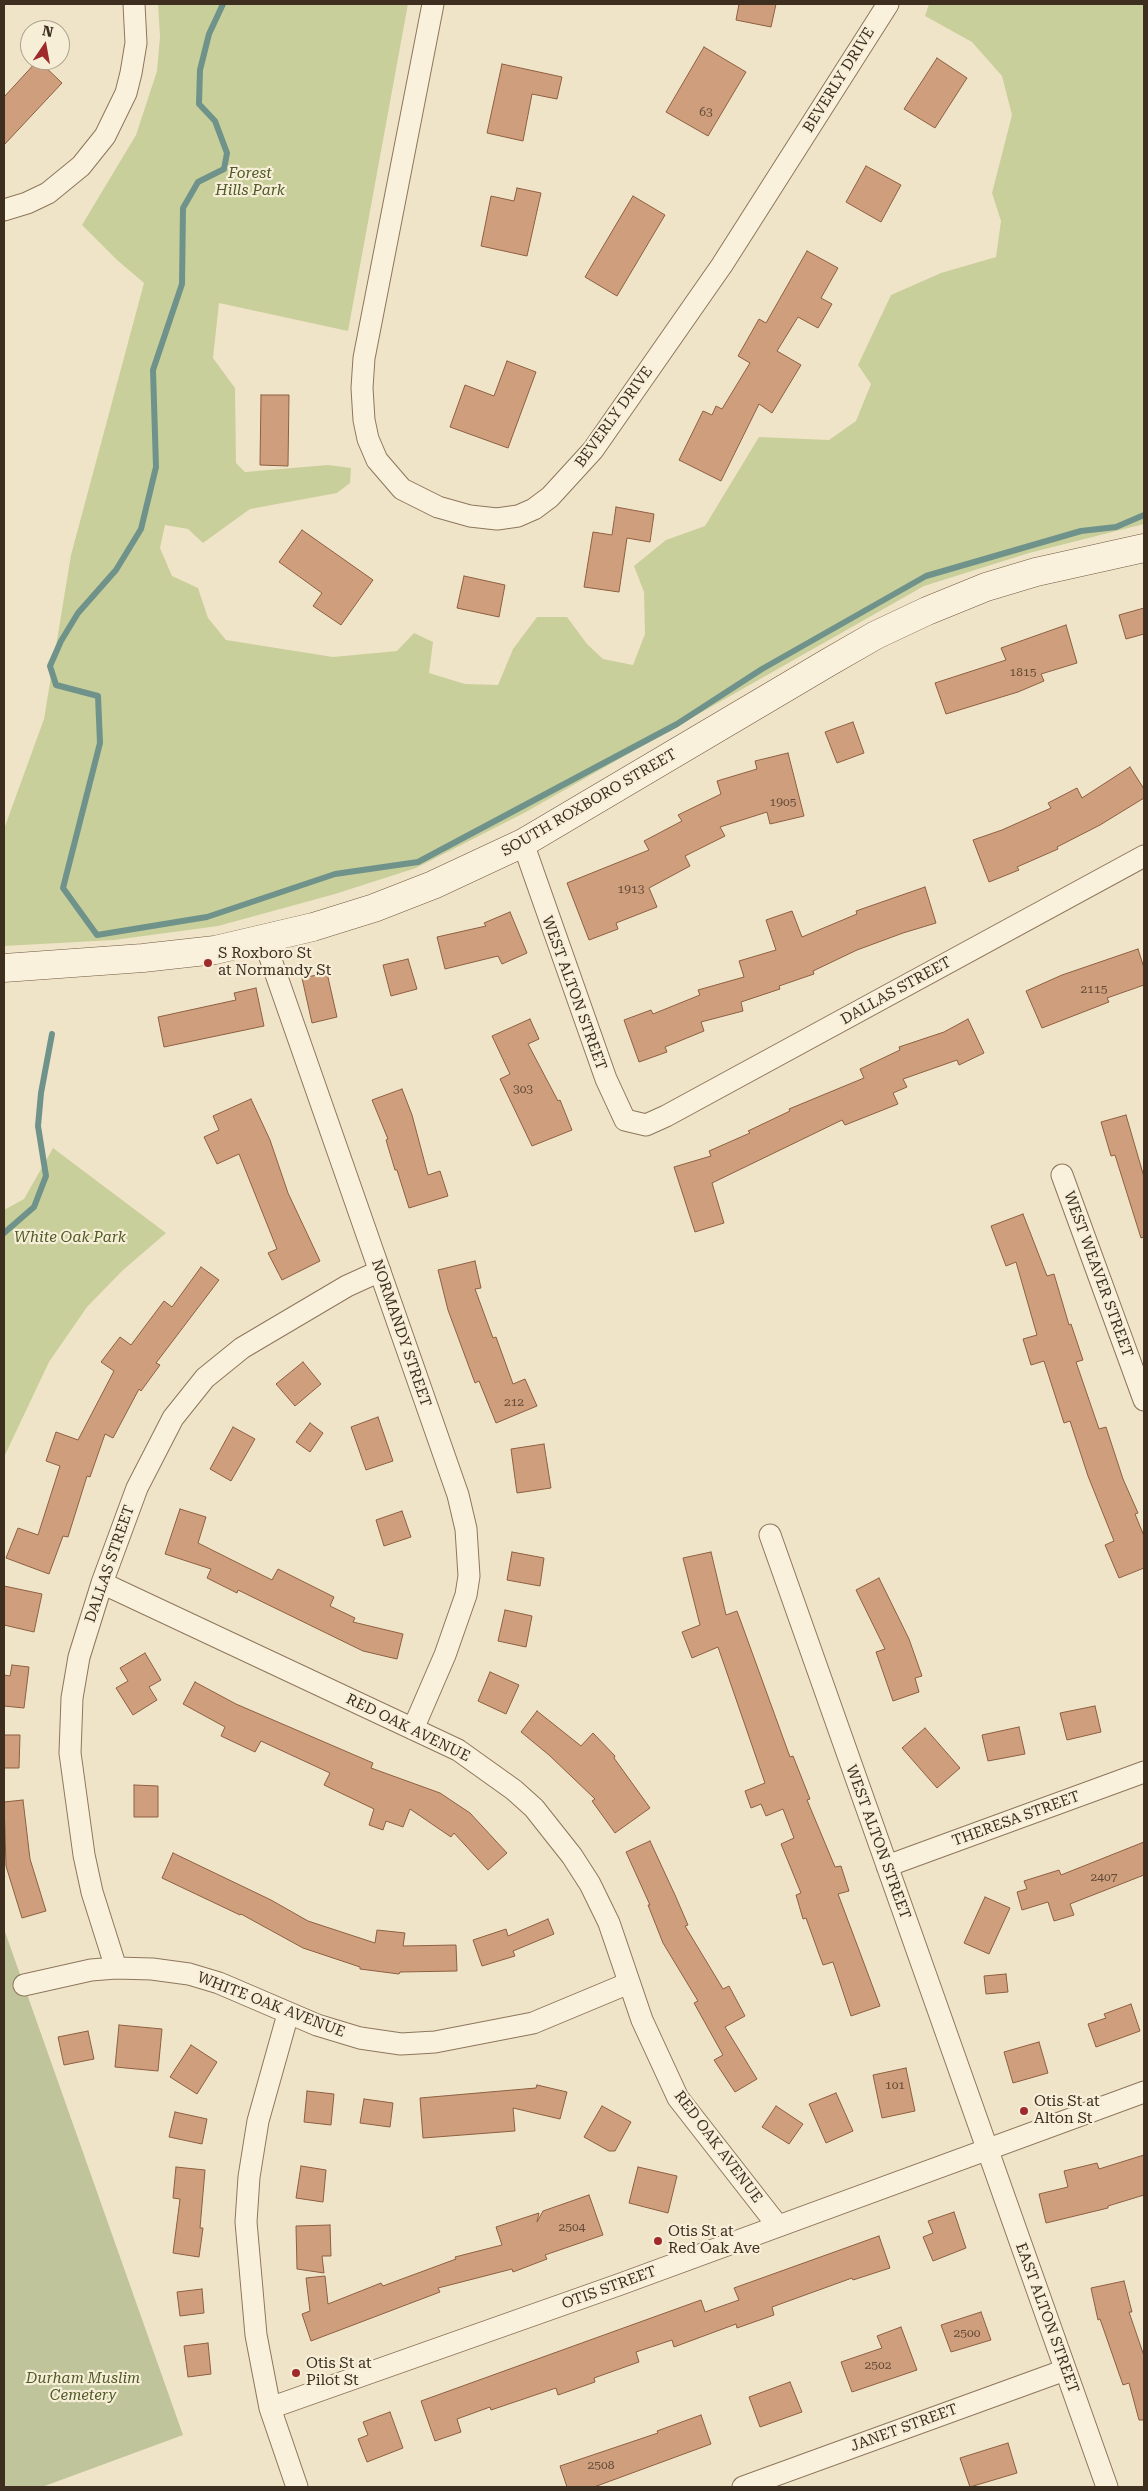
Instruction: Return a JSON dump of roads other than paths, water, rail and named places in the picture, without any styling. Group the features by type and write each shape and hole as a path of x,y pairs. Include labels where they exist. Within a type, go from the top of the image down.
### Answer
{"street":[{"path":"4,210 27,203 48,193 81,166 105,136 126,93 132,73 136,43 134,4"},
{"name":"BEVERLY DRIVE","path":"433,4 364,358 362,388 364,420 368,439 377,460 402,489 438,507 470,516 497,519 518,516 534,509 550,497 593,450 722,265 888,4"},
{"name":"SOUTH ROXBORO STREET","path":"4,968 143,958 215,950 264,940 382,904 433,885 522,843 828,662 885,631 986,587 1036,572 1144,548"},
{"name":"WEST ALTON STREET","path":"522,843 606,1079 625,1120 646,1125"},
{"name":"DALLAS STREET","path":"646,1125 666,1116 1144,856"},
{"name":"NORMANDY STREET","path":"264,940 458,1495 468,1552 469,1576 466,1595 445,1656 413,1729"},
{"name":"WEST WEAVER STREET","path":"1062,1175 1144,1400"},
{"name":"DALLAS STREET","path":"116,1968 92,1892 84,1855 70,1752 72,1698 79,1657 102,1583 137,1488 173,1418 205,1378 242,1348 347,1286 380,1272"},
{"name":"WEST ALTON STREET","path":"770,1535 987,2149"},
{"name":"RED OAK AVENUE","path":"102,1583 458,1750 514,1790 534,1808 572,1856 590,1884 609,1923 629,1983 668,2081 678,2098 778,2226"},
{"name":"THERESA STREET","path":"887,1866 1144,1772"},
{"name":"WHITE OAK AVENUE","path":"24,1985 91,1970 116,1968 152,1969 189,1974 219,1983 288,2014 360,2038 401,2044 435,2042 534,2023 629,1983"},
{"path":"288,2014 258,2121 246,2222 256,2335 270,2408 297,2487"},
{"name":"OTIS STREET","path":"270,2408 618,2285 1144,2092"},
{"name":"EAST ALTON STREET","path":"987,2149 1107,2487"},
{"name":"JANET STREET","path":"743,2487 1066,2370"}],"waterway":[{"path":"223,4 209,34 200,70 199,104 215,121 227,153 224,169 198,182 183,208 182,284 153,370 156,467 141,529 116,570 78,613 61,641 50,666 56,685 98,696 100,743 63,888 97,935 207,917 335,874 418,862 677,724 762,669 926,576 1081,531 1116,527 1144,515"},
{"path":"4,1233 34,1207 46,1176 38,1126 41,1093 52,1034"}],"place":[{"name":"S Roxboro St at Normandy St","path":"208,963"},
{"name":"Otis St at Alton St","path":"1024,2111"},
{"name":"Otis St at Red Oak Ave","path":"658,2241"},
{"name":"Otis St at Pilot St","path":"296,2373"}],"park label":[{"name":"Forest Hills Park","path":"250,182"},
{"name":"White Oak Park","path":"70,1238"},
{"name":"Durham Muslim Cemetery","path":"83,2388"}]}
